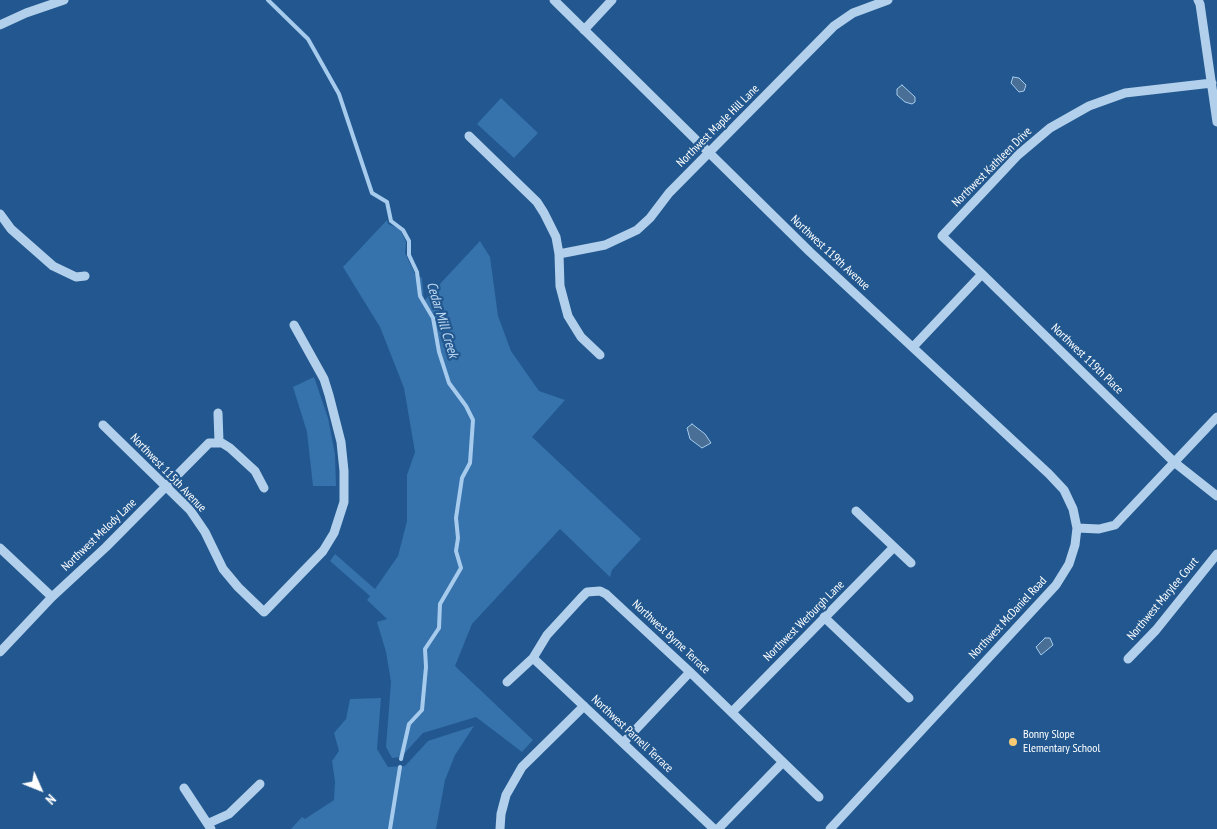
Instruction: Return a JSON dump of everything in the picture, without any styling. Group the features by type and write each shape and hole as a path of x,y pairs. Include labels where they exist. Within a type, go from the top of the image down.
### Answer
{"street":[{"path":"0,25 26,12 64,0"},
{"name":"Northwest 119th Avenue","path":"554,0 817,259 1050,474 1068,498 1073,509 1077,528"},
{"path":"584,30 612,0"},
{"name":"Northwest Maple Hill Lane","path":"559,254 605,245 636,230 834,26 853,13 888,0"},
{"path":"1198,0 1217,122"},
{"name":"Northwest Kathleen Drive","path":"982,274 942,236 1018,155 1050,128 1089,106 1125,93 1212,83"},
{"path":"470,136 536,202 550,223 559,254 560,286 568,316 582,337 600,356"},
{"path":"0,214 11,229 53,266 76,277 86,276"},
{"path":"913,347 982,274"},
{"name":"Northwest 119th Place","path":"982,274 1174,462 1217,496"},
{"name":"Northwest 115th Avenue","path":"103,425 194,516 230,578 264,612 323,551 337,526 344,502 344,471 341,442 330,395 324,379 294,325"},
{"path":"218,412 218,442 230,448 255,471 264,488"},
{"path":"1077,528 1098,529 1114,525 1217,417"},
{"name":"Northwest Melody Lane","path":"0,652 52,597 106,547 203,447 209,443 218,442"},
{"path":"856,511 911,563"},
{"name":"Northwest McDaniel Road","path":"830,829 1056,585 1073,554 1077,528"},
{"name":"Northwest Werburgh Lane","path":"732,712 894,547"},
{"path":"0,548 52,597"},
{"name":"Northwest Marylee Court","path":"1128,659 1156,630 1217,554"},
{"name":"Northwest Byrne Terrace","path":"507,682 533,658 547,635 587,592 594,591 606,594 732,712 819,797"},
{"path":"824,617 909,698"},
{"name":"Northwest Parnell Terrace","path":"533,658 714,829"},
{"path":"623,742 690,672"},
{"path":"500,829 501,814 506,795 522,767 584,706"},
{"path":"718,829 783,762"},
{"path":"184,788 210,826 229,814 260,784"}],"shaded area":[{"path":"1013,77 1019,78 1026,85 1024,91 1019,92 1011,83"},
{"path":"902,85 915,97 915,102 912,104 905,102 897,95 897,89"},
{"path":"501,98 538,133 514,158 477,124"},
{"path":"387,220 388,224 400,229 406,242 405,253 415,274 422,278 424,301 480,241 490,257 498,316 511,351 539,391 565,400 532,437 641,539 612,570 610,577 560,529 472,624 455,666 533,740 522,752 476,717 423,733 401,757 392,758 386,747 391,682 386,652 377,622 387,619 367,600 370,596 330,561 335,554 375,589 398,556 407,521 407,475 415,452 404,388 380,327 343,267"},
{"path":"314,377 328,418 335,454 336,486 313,486 307,432 293,387"},
{"path":"692,424 705,434 711,443 702,448 690,439 687,428"},
{"path":"1045,638 1050,638 1053,645 1041,655 1036,647"},
{"path":"381,698 377,749 388,767 405,766 428,741 474,726 455,755 445,780 436,829 291,829 302,817 305,819 334,800 335,782 332,761 339,751 334,733 346,719 350,699"}],"waterway":[{"name":"Cedar Mill Creek","path":"268,0 308,39 339,94 372,193 387,202 391,221 403,230 409,241 409,255 417,272 420,296 433,318 439,352 449,383 466,406 473,420 470,463 462,478 456,518 458,538 456,551 461,568 440,604 439,628 425,649 426,667 422,710 409,724 401,759"},
{"name":"Cedar Mill Creek","path":"390,829 400,767"}],"place":[{"name":"Bonny Slope Elementary School","path":"1013,742"}]}
